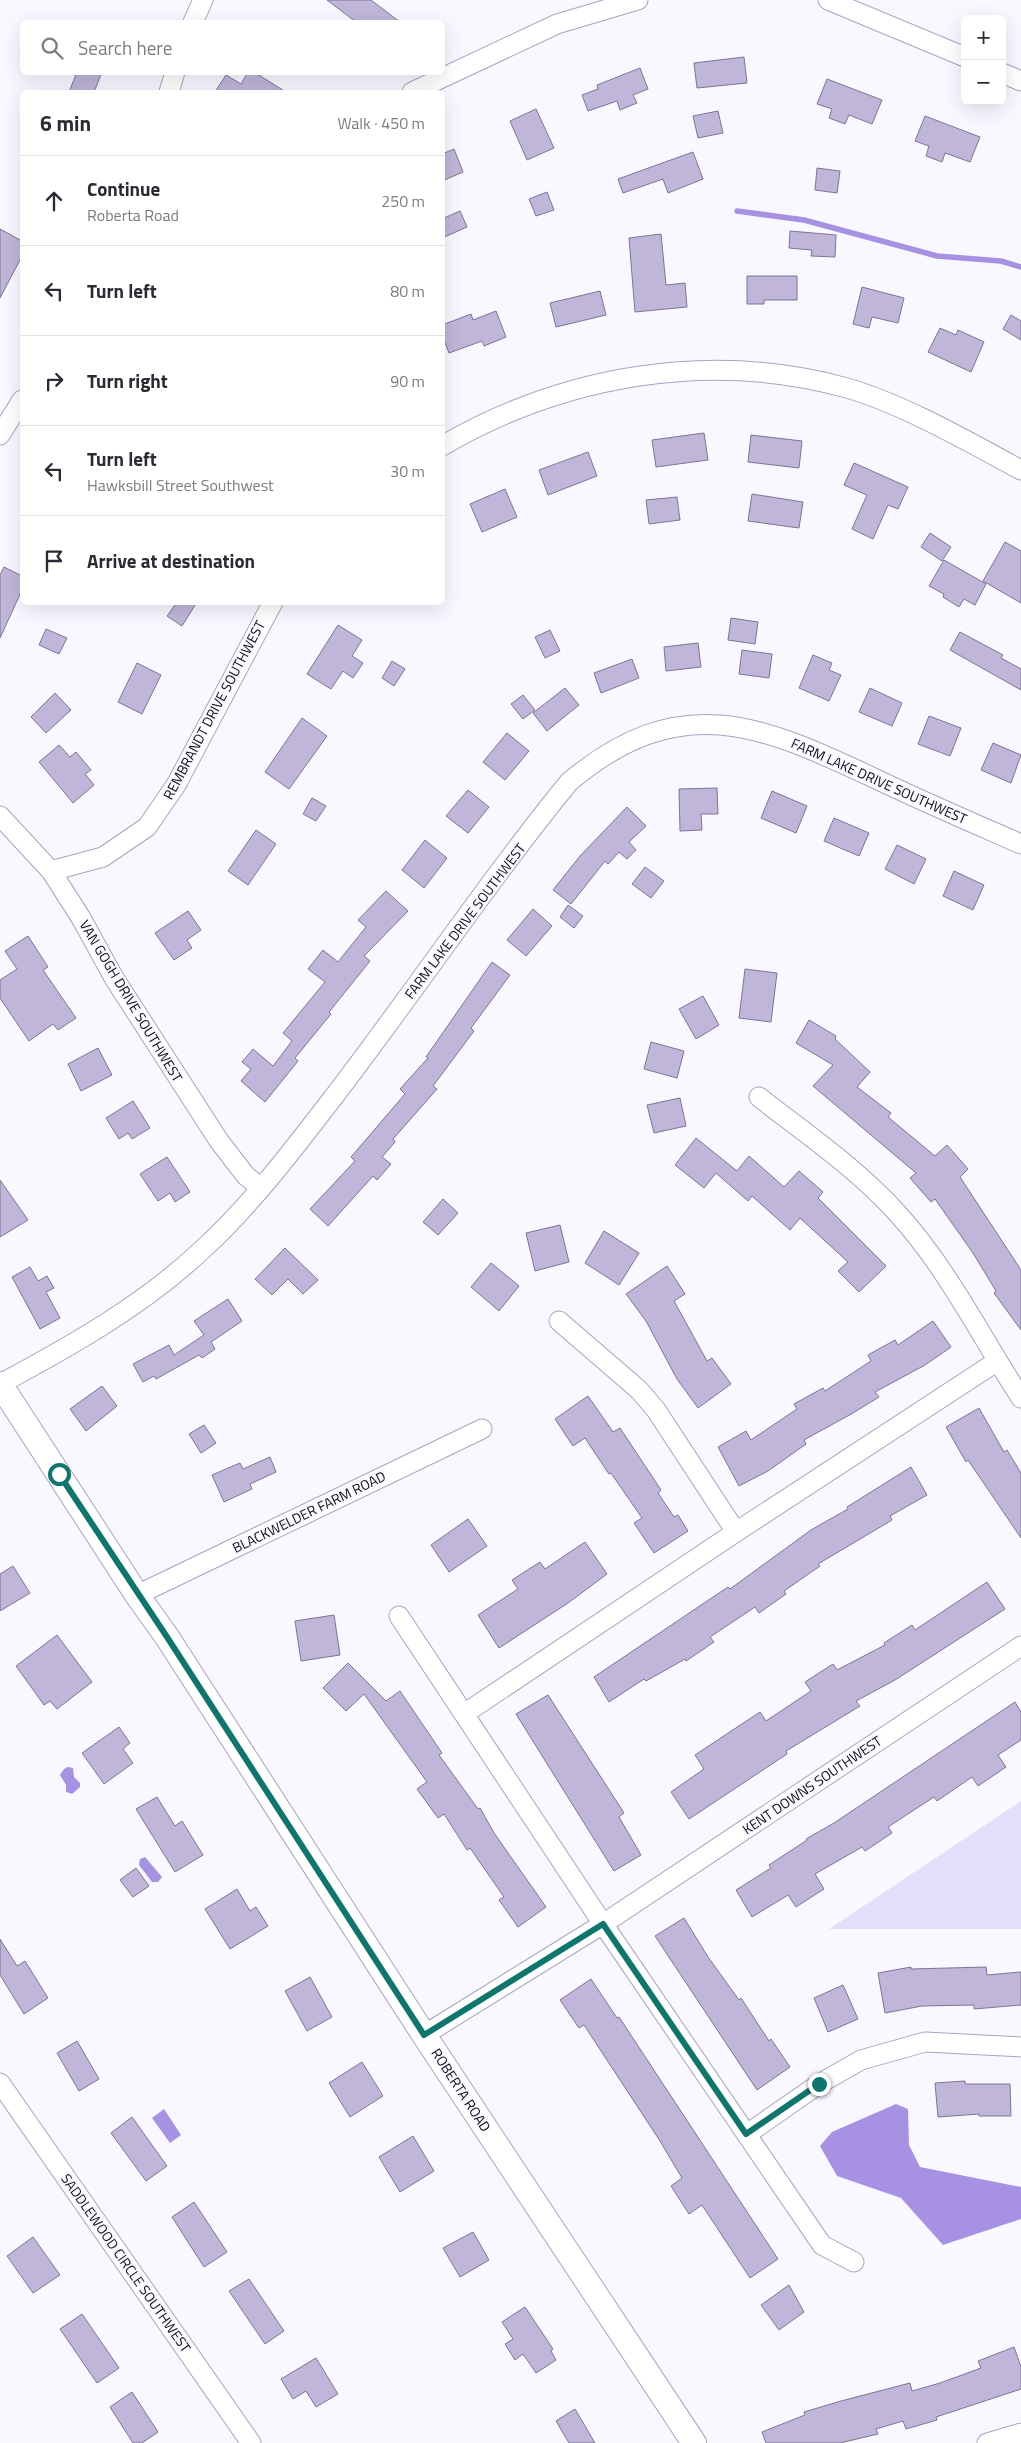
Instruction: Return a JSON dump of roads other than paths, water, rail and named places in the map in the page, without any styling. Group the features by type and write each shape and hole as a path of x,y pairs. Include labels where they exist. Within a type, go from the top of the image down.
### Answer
{"street":[{"path":"194,20 202,0"},
{"path":"828,0 961,55"},
{"path":"416,90 557,24 628,1"},
{"path":"170,90 174,75"},
{"path":"1006,75 1021,81"},
{"path":"445,444 517,408 557,393 634,375 675,371 744,371 817,382 847,389 879,400 956,436 1021,470"},
{"path":"0,435 20,403"},
{"name":"REMBRANDT DRIVE SOUTHWEST","path":"51,871 103,857 147,827 176,785 271,605"},
{"name":"FARM LAKE DRIVE SOUTHWEST","path":"0,1384 71,1346 154,1290 207,1246 288,1157 569,782 592,763 642,735 669,727 699,724 756,729 804,745 1021,844"},
{"name":"VAN GOGH DRIVE SOUTHWEST","path":"0,816 51,871 81,918 114,978 219,1141 246,1176 260,1187"},
{"path":"759,1096 840,1160 898,1214 939,1267 996,1362 1021,1398"},
{"path":"559,1321 639,1390 656,1410 736,1532"},
{"path":"464,1714 736,1532 996,1362"},
{"name":"ROBERTA ROAD","path":"0,1384 137,1595 167,1637 424,2035 694,2443"},
{"name":"BLACKWELDER FARM ROAD","path":"137,1595 482,1429"},
{"path":"399,1616 603,1924 822,2245 854,2262"},
{"name":"KENT DOWNS SOUTHWEST","path":"424,2035 603,1924 1021,1646"},
{"path":"746,2134 819,2084 861,2060 925,2042 1021,2047"},
{"name":"SADDLEWOOD CIRCLE SOUTHWEST","path":"0,2083 251,2443"},
{"path":"987,2443 1021,2433"}],"waterway":[{"path":"737,211 804,220 937,256 1001,261 1021,267"}]}
